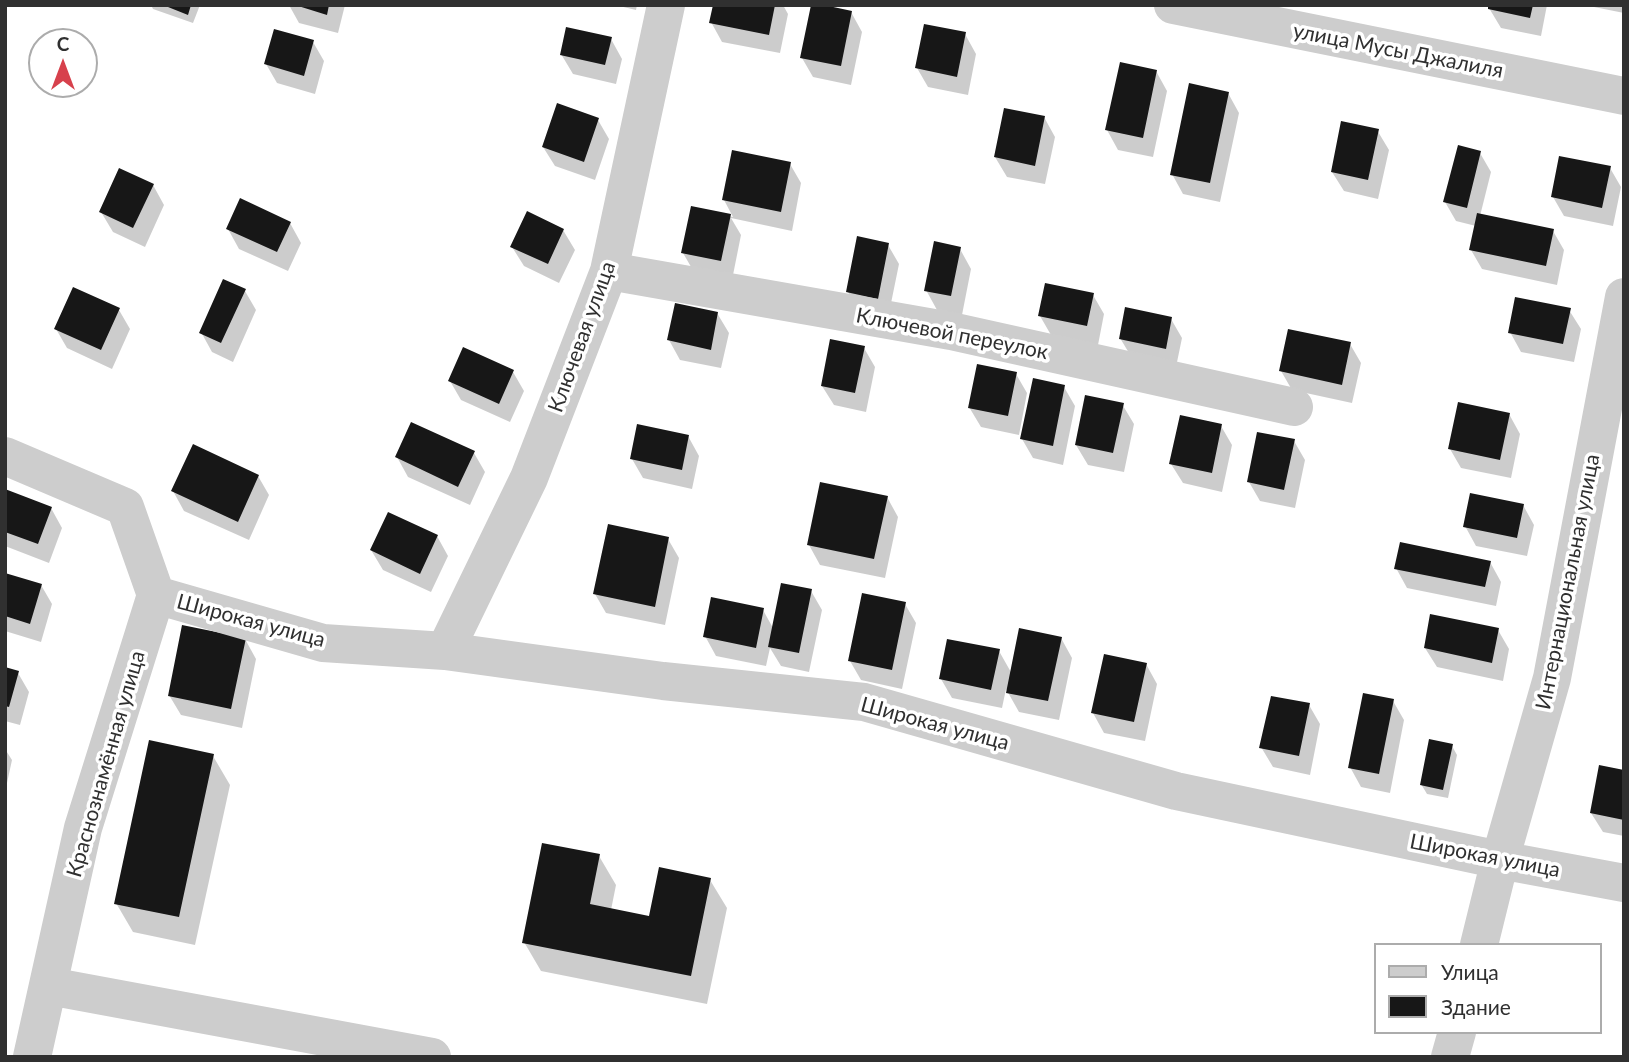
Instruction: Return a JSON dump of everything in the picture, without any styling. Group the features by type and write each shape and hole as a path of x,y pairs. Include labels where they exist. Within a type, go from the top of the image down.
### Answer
{"street":[{"name":"Ключевая улица","path":"445,652 529,478 609,271 667,5"},
{"name":"улица Мусы Джалиля","path":"1173,5 1318,20 1624,96"},
{"name":"Ключевой переулок","path":"609,271 951,331 1294,407"},
{"name":"Интернациональная улица","path":"1479,943 1500,860 1552,678 1624,297"},
{"path":"5,456 125,507 156,594"},
{"name":"Широкая улица","path":"156,594 323,643 445,652 663,681 864,702 1176,791 1500,860 1624,883"},
{"name":"Краснознамённая улица","path":"32,1057 83,828 156,594"},
{"path":"49,986 432,1057"},
{"path":"1450,1057 1456,1034"}],"building":[{"path":"163,5 191,5 188,15"},
{"path":"295,5 329,5 327,15"},
{"path":"713,5 775,5 769,35 709,23"},
{"path":"811,5 852,11 841,66 800,58"},
{"path":"1488,5 1533,5 1530,18 1488,9"},
{"path":"924,24 966,32 957,77 915,68"},
{"path":"566,27 612,37 605,65 560,55"},
{"path":"274,29 314,40 304,76 264,64"},
{"path":"1120,62 1157,70 1143,138 1105,130"},
{"path":"1189,83 1229,92 1210,183 1170,175"},
{"path":"557,103 599,118 584,162 542,147"},
{"path":"1004,108 1045,116 1035,166 994,157"},
{"path":"1341,121 1379,129 1368,180 1331,172"},
{"path":"1458,145 1481,151 1467,208 1443,202"},
{"path":"732,150 791,162 781,212 722,200"},
{"path":"1559,156 1611,166 1602,208 1551,197"},
{"path":"119,168 154,184 133,228 99,212"},
{"path":"240,198 291,222 277,252 226,229"},
{"path":"691,206 731,214 721,261 681,253"},
{"path":"527,211 564,229 548,264 510,247"},
{"path":"1477,213 1554,229 1546,266 1469,250"},
{"path":"857,236 889,243 878,299 846,292"},
{"path":"934,241 961,247 951,296 924,291"},
{"path":"223,279 246,289 221,343 199,333"},
{"path":"1045,283 1094,293 1087,326 1038,316"},
{"path":"73,287 120,308 101,350 54,329"},
{"path":"1515,297 1571,308 1563,344 1508,333"},
{"path":"675,303 718,312 711,350 667,340"},
{"path":"1125,307 1172,317 1166,349 1119,339"},
{"path":"1288,329 1351,342 1342,385 1279,371"},
{"path":"830,339 865,346 855,393 821,386"},
{"path":"463,347 514,370 499,404 448,381"},
{"path":"977,364 1017,372 1008,416 968,408"},
{"path":"1033,378 1065,385 1053,446 1020,439"},
{"path":"1085,395 1124,403 1113,453 1075,445"},
{"path":"1458,402 1510,413 1500,460 1448,449"},
{"path":"1180,415 1222,424 1212,473 1169,464"},
{"path":"411,422 475,451 458,487 395,457"},
{"path":"637,424 689,435 682,470 630,459"},
{"path":"1257,432 1295,439 1284,490 1247,482"},
{"path":"193,444 259,475 238,522 171,491"},
{"path":"820,482 888,496 874,559 807,545"},
{"path":"5,489 52,507 38,544 5,532"},
{"path":"1470,493 1524,504 1517,538 1463,527"},
{"path":"388,512 438,535 420,574 370,550"},
{"path":"608,524 669,537 655,607 593,594"},
{"path":"1400,542 1491,561 1485,587 1394,569"},
{"path":"5,573 42,584 30,624 5,616"},
{"path":"781,583 812,589 799,653 768,647"},
{"path":"862,593 906,602 892,670 848,661"},
{"path":"711,597 764,608 756,648 703,637"},
{"path":"1430,614 1499,628 1492,663 1424,648"},
{"path":"182,625 246,638 231,709 168,696"},
{"path":"1019,628 1062,637 1048,701 1006,693"},
{"path":"947,639 1000,649 991,690 939,679"},
{"path":"1104,654 1147,663 1134,722 1091,713"},
{"path":"5,667 19,671 9,707 5,706"},
{"path":"1363,693 1394,699 1379,774 1348,768"},
{"path":"1271,696 1310,703 1299,756 1259,748"},
{"path":"1429,739 1453,744 1443,790 1420,785"},
{"path":"149,740 214,754 179,917 114,904"},
{"path":"1599,765 1624,770 1624,820 1590,813"},
{"path":"542,843 600,854 590,904 649,916 659,867 711,878 691,976 522,943"}]}
